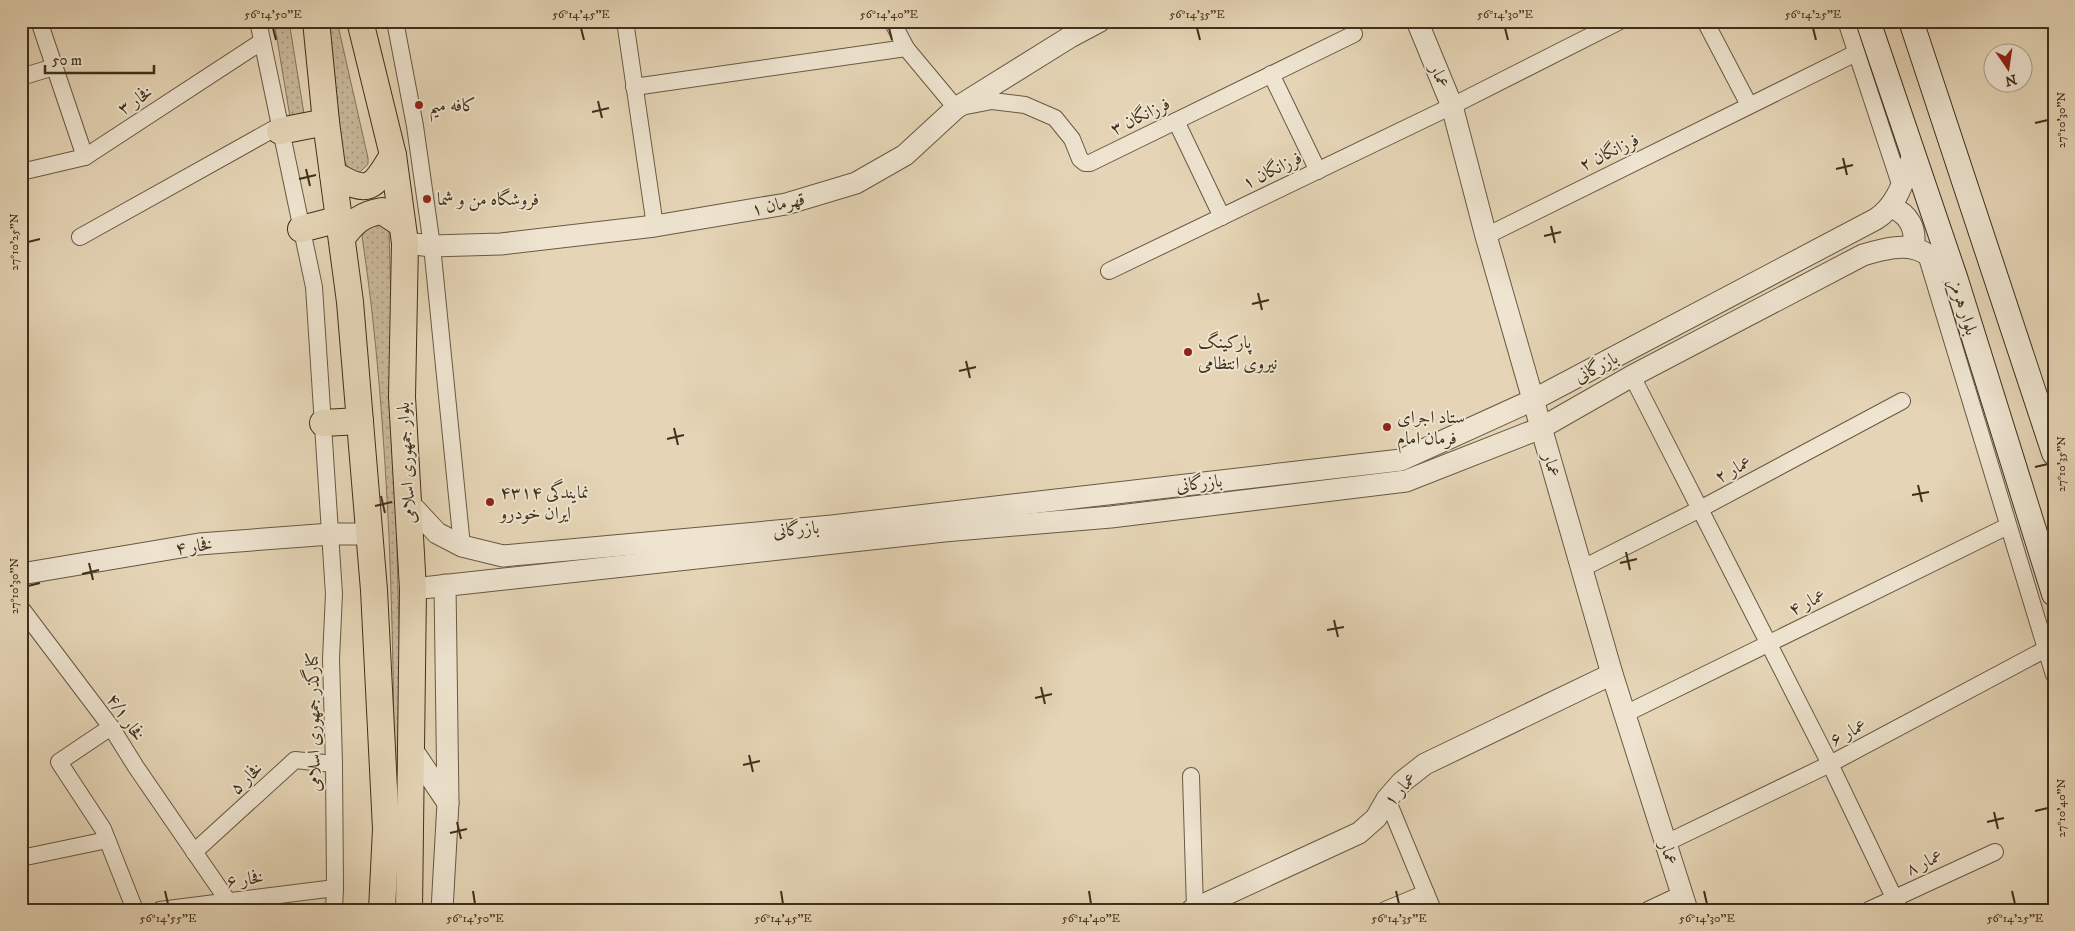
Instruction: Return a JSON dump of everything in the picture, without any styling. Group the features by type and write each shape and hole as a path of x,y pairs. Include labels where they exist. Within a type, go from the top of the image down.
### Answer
{"main road":[{"path":"316,21 326,122 341,229 360,420 374,590 386,829 382,910"},
{"name":"بلوار جمهوری اسلامی","path":"360,21 393,155 404,233 402,397 413,589 409,910"},
{"name":"بلوار هرمز","path":"1868,21 1956,280 2054,594"},
{"path":"1911,21 2054,453"},
{"path":"280,128 326,122"},
{"path":"333,174 359,187 371,185 379,179 393,155"},
{"path":"301,229 341,229 352,224 367,213 382,211 404,233"},
{"path":"323,422 360,420"}],"street":[{"path":"38,21 84,157"},
{"name":"کنارگذر جمهوری اسلامی","path":"258,21 314,287 334,594 331,659 334,764 334,910"},
{"path":"395,21 415,126 432,246 462,546"},
{"path":"624,21 655,226"},
{"path":"892,21 906,48 956,108"},
{"name":"قهرمان ۱","path":"404,233 432,246 500,244 655,226 786,204 856,184 905,155 956,108 1070,37 1100,21"},
{"name":"عمار","path":"1417,21 1452,106 1486,236 1612,674 1685,902"},
{"name":"فرزانگان ۱","path":"1109,271 1452,106 1620,21"},
{"path":"1705,21 1749,105"},
{"path":"1846,21 1901,187"},
{"name":"فرزانگان ۳","path":"956,108 992,101 1025,105 1055,118 1072,139 1080,158 1085,163 1090,163 1354,34"},
{"name":"فخار ۳","path":"21,172 84,157 261,42"},
{"path":"634,87 906,48"},
{"name":"فرزانگان ۲","path":"1486,236 1856,53"},
{"path":"21,77 54,67"},
{"path":"1271,74 1318,171"},
{"path":"1176,121 1222,217"},
{"path":"80,237 280,128"},
{"name":"بازرگانی","path":"413,589 501,580 720,546 832,526 1401,460 1533,400 1876,219 1890,207 1901,187 1913,155"},
{"path":"1890,207 1903,214 1912,226 1914,241 1919,250 2054,675"},
{"name":"بازرگانی","path":"408,502 437,533 462,546 503,556 720,546 944,531 1111,517 1406,481 1541,428 1632,376 1863,255 1888,248 1919,250"},
{"path":"1919,250 1940,263 1956,280"},
{"path":"1632,376 1830,764 1897,904"},
{"name":"عمار ۲","path":"1581,568 1700,510 1902,401"},
{"name":"عمار ۴","path":"1625,714 2008,526"},
{"name":"فخار ۴","path":"21,574 199,544 331,534 369,534"},
{"path":"501,580 494,575 493,567 496,560 503,556"},
{"path":"442,910 448,803 445,585"},
{"name":"فخار ۴/۱","path":"21,608 111,727 136,767 228,901"},
{"name":"عمار ۶","path":"1666,843 1830,764 2046,649"},
{"name":"عمار ۱","path":"1194,909 1359,833 1376,818 1387,799 1402,782 1425,764 1612,674"},
{"path":"111,727 59,762 103,829 135,910"},
{"path":"411,748 448,803"},
{"name":"فخار ۵","path":"194,852 294,760 334,764"},
{"path":"1192,776 1194,909"},
{"path":"1387,799 1433,910"},
{"path":"21,858 107,840"},
{"name":"عمار ۸","path":"1870,910 1897,904 1995,852"},
{"name":"فخار ۶","path":"160,910 335,888"},
{"path":"1386,910 1426,893"},
{"path":"1648,910 1685,902"}],"shaded area":[{"path":"274,21 289,21 304,114 290,117"},
{"path":"327,21 337,21 368,158 368,164 360,172 350,170 343,159"},
{"path":"382,221 389,229 402,749 398,910 391,910 394,817 394,723 387,498 376,348 362,236 372,222"}],"place":[{"name":"کافه میم","path":"419,105"},
{"name":"فروشگاه من و شما","path":"427,199"},
{"name":"پارکینگ نیروی انتظامی","path":"1188,352"},
{"name":"ستاد اجرای فرمان امام","path":"1387,427"},
{"name":"نمایندگی ۴۳۱۴ ایران خودرو","path":"490,502"}]}
